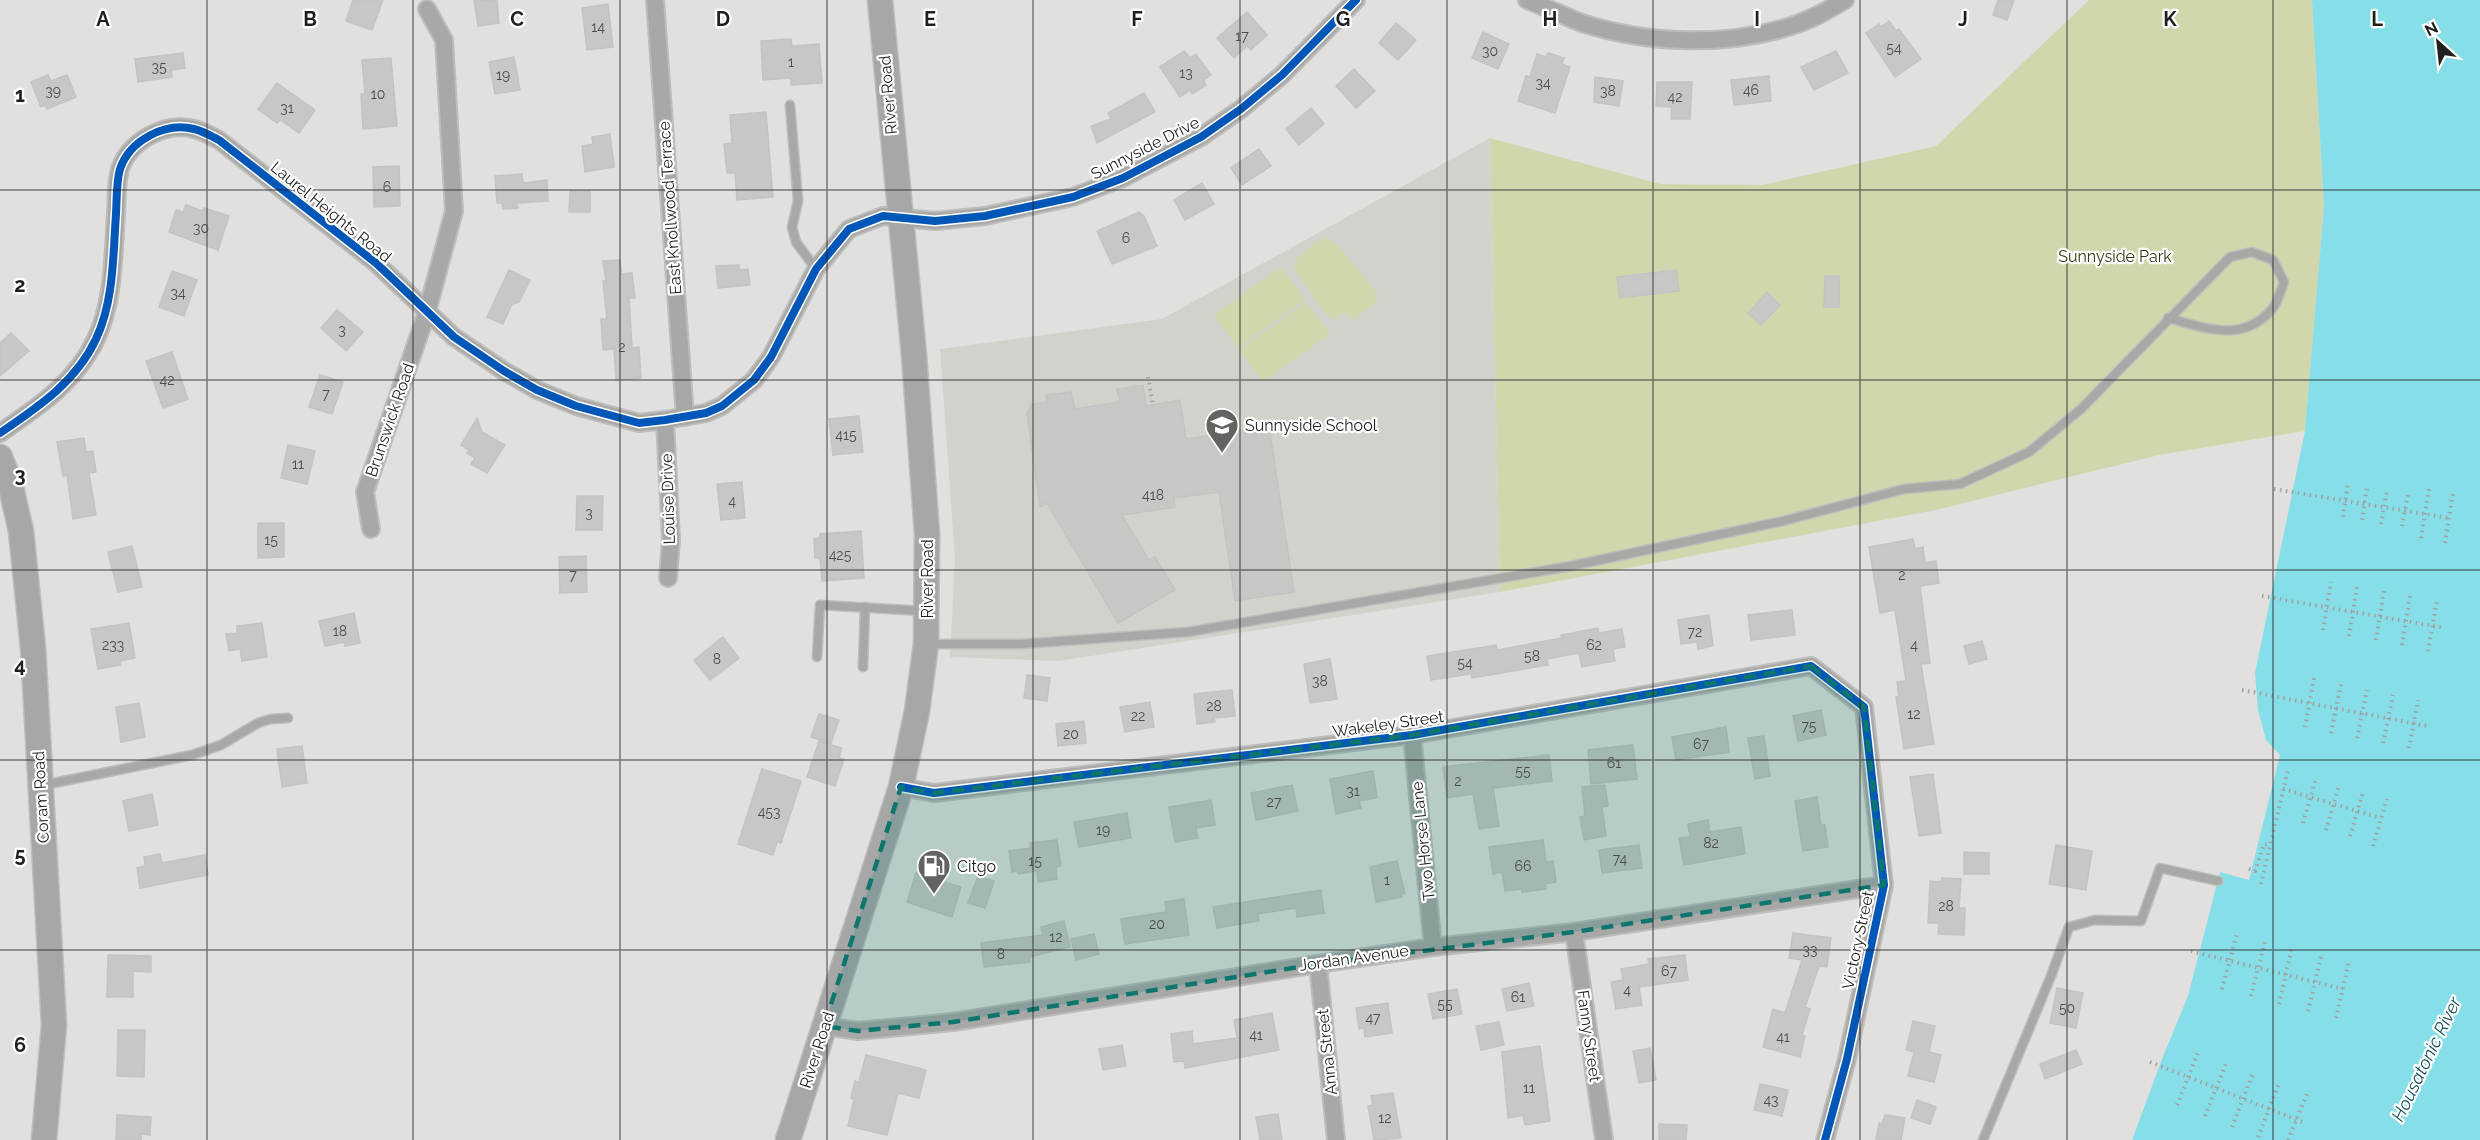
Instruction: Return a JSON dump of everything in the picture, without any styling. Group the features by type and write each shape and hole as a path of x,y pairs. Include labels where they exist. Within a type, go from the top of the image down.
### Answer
{"main road":[{"name":"River Road","path":"788,1140 901,788 917,711 926,644 927,534 914,355 880,0"},
{"name":"Coram Road","path":"0,457 10,483 21,531 33,648 54,1025 44,1140"}],"street":[{"name":"East Knollwood Terrace","path":"655,0 685,417"},
{"name":"Sunnyside Drive","path":"900,216 936,221 985,216 1073,197 1123,177 1201,136 1241,109 1282,75 1356,0"},
{"path":"1527,0 1583,23 1629,34 1703,40 1735,38 1792,26 1845,0"},
{"name":"Brunswick Road","path":"371,529 365,492 427,312 454,211 444,40 427,9"},
{"name":"Laurel Heights Road","path":"0,433 48,399 68,382 85,361 100,329 111,280 120,171 128,153 137,144 169,129 194,129 219,140 376,263 454,337 537,390 576,406 639,423 706,413 722,406 754,380 771,357 816,269 849,229 883,216 900,216"},
{"name":"Louise Drive","path":"665,420 671,540 668,578"},
{"name":"Wakeley Street","path":"901,788 934,794 1412,735 1811,666 1864,707"},
{"name":"Victory Street","path":"1825,1140 1847,1059 1884,885 1864,707"},
{"name":"Two Horse Lane","path":"1412,735 1433,947"},
{"name":"Jordan Avenue","path":"824,1026 858,1031 953,1022 1433,947 1574,932 1884,885"},
{"name":"Fanny Street","path":"1574,932 1604,1140"},
{"name":"Anna Street","path":"1318,964 1336,1140"}],"lane":[{"path":"790,105 798,201 792,227 796,242 816,269"},
{"path":"926,644 1021,644 1188,632 1571,566 1783,521 1904,489 1960,484 2029,452 2081,409 2169,318 2230,257 2252,252 2273,260 2284,282 2273,308 2248,328 2218,332 2169,318"},
{"path":"817,657 820,605 927,611"},
{"path":"863,667 865,608"},
{"path":"41,786 192,755 221,745 258,723 271,719 288,718"},
{"path":"1983,1140 1992,1123 2069,927 2095,920 2141,921 2160,868 2218,881"}],"path":[{"path":"1148,377 1153,405"},
{"path":"2343,517 2348,484"},
{"path":"2362,520 2367,488"},
{"path":"2274,489 2449,518"},
{"path":"2381,524 2386,489"},
{"path":"2421,538 2429,489"},
{"path":"2402,526 2408,494"},
{"path":"2445,543 2453,494"},
{"path":"2323,630 2331,582"},
{"path":"2349,636 2357,587"},
{"path":"2376,640 2384,591"},
{"path":"2262,596 2445,628"},
{"path":"2402,645 2410,596"},
{"path":"2428,651 2437,601"},
{"path":"2305,727 2314,678"},
{"path":"2331,733 2341,684"},
{"path":"2242,690 2427,726"},
{"path":"2357,738 2367,690"},
{"path":"2383,742 2393,694"},
{"path":"2409,748 2418,700"},
{"path":"2261,884 2288,770"},
{"path":"2303,823 2316,778"},
{"path":"2326,830 2339,785"},
{"path":"2283,789 2381,818"},
{"path":"2350,836 2363,792"},
{"path":"2373,846 2387,799"},
{"path":"2249,869 2255,871 2264,844 2270,845"},
{"path":"2222,989 2237,933"},
{"path":"2250,996 2265,941"},
{"path":"2279,1004 2292,947"},
{"path":"2191,951 2343,988"},
{"path":"2308,1011 2322,954"},
{"path":"2336,1018 2349,961"},
{"path":"2177,1105 2199,1050"},
{"path":"2205,1116 2227,1061"},
{"path":"2150,1062 2305,1123"},
{"path":"2232,1127 2253,1073"},
{"path":"2258,1137 2279,1083"},
{"path":"2288,1140 2307,1094"}],"highlighted area":[{"path":"1811,666 1864,707 1884,885 1574,932 1318,964 953,1022 858,1031 824,1026 901,787 934,793 1412,735"}],"shaded area":[{"name":"Sunnyside School","path":"1490,138 1500,592 1059,661 950,657 955,559 940,349 1162,319"}],"green space":[{"name":"Sunnyside Park","path":"2089,0 2312,0 2324,206 2305,431 2159,455 1936,510 1500,592 1490,138 1660,184 1763,185 1936,146"},
{"path":"1326,238 1337,244 1377,293 1377,302 1353,320 1345,312 1334,319 1327,316 1293,267 1301,254"},
{"path":"1281,267 1305,299 1238,348 1214,315"},
{"path":"1306,302 1330,334 1263,382 1239,350"}],"water":[{"name":"Housatonic River","path":"2312,0 2480,0 2480,1140 2132,1140 2188,996 2220,872 2249,880 2280,755 2266,740 2258,710 2255,673 2305,431 2324,206"}],"building":[{"path":"353,0 383,0 372,30 346,21"},
{"path":"474,0 497,1 499,23 478,26"},
{"path":"1998,0 2014,0 2007,20 1993,15"},
{"path":"608,4 613,47 587,50 582,8"},
{"path":"1247,12 1267,35 1251,50 1247,46 1234,58 1217,38"},
{"path":"1889,21 1896,31 1899,29 1921,59 1895,77 1866,33 1879,24 1881,27"},
{"path":"1396,23 1416,40 1398,60 1379,43"},
{"path":"1483,32 1509,44 1498,69 1472,58"},
{"path":"791,39 792,46 819,44 822,83 791,85 791,78 763,80 761,41"},
{"path":"1184,51 1190,58 1196,54 1211,75 1203,80 1206,85 1192,94 1190,90 1180,97 1160,67"},
{"path":"1836,51 1848,73 1814,90 1801,67"},
{"path":"183,53 185,68 171,70 172,77 138,82 135,59"},
{"path":"1548,53 1564,58 1562,64 1570,67 1555,113 1518,101 1526,76 1530,77 1537,54 1546,57"},
{"path":"514,57 520,90 495,94 489,62"},
{"path":"391,58 397,126 363,129 361,94 365,94 362,60"},
{"path":"1354,69 1375,91 1356,108 1336,86"},
{"path":"48,75 51,81 67,75 76,97 47,109 45,105 41,107 31,82"},
{"path":"1769,76 1771,101 1734,105 1731,80"},
{"path":"1595,77 1623,81 1619,106 1594,102"},
{"path":"1657,82 1692,82 1690,119 1671,119 1672,107 1656,106"},
{"path":"277,83 315,110 299,133 280,120 277,123 258,109"},
{"path":"1144,93 1155,112 1097,143 1091,126 1111,119 1108,113"},
{"path":"1311,108 1324,124 1299,145 1286,129"},
{"path":"766,112 773,197 737,200 735,173 727,173 724,144 732,143 730,115"},
{"path":"610,134 614,167 585,172 582,146 593,144 592,137"},
{"path":"1259,149 1271,166 1242,185 1231,168"},
{"path":"399,166 400,206 374,207 373,167"},
{"path":"522,174 523,183 547,180 548,201 517,203 518,208 503,209 502,203 497,203 495,176"},
{"path":"1202,183 1214,204 1185,220 1174,200"},
{"path":"570,191 590,191 590,212 569,212"},
{"path":"186,205 229,216 218,250 169,232 176,210 183,212"},
{"path":"1139,212 1144,216 1157,246 1112,264 1097,231"},
{"path":"620,260 622,274 632,273 635,298 629,298 632,348 639,347 641,378 616,380 614,349 603,350 601,319 607,319 603,261"},
{"path":"739,265 739,270 748,269 750,285 718,288 716,266"},
{"path":"509,270 530,280 519,302 512,304 503,324 487,317"},
{"path":"1676,270 1679,291 1620,298 1617,277"},
{"path":"172,271 197,280 184,316 159,307"},
{"path":"1825,276 1839,276 1839,307 1824,307"},
{"path":"1767,292 1780,305 1761,325 1748,313"},
{"path":"337,310 363,332 346,351 321,328"},
{"path":"11,333 29,351 0,376 0,343"},
{"path":"172,352 188,399 163,408 146,361"},
{"path":"320,375 343,382 332,414 309,407"},
{"path":"1143,385 1146,406 1180,400 1186,439 1269,426 1294,592 1235,601 1219,492 1174,498 1175,507 1122,515 1149,560 1155,557 1175,590 1118,623 1047,503 1040,507 1027,413 1032,404 1048,402 1046,395 1071,392 1075,409 1120,402 1117,389"},
{"path":"859,416 863,452 833,455 829,419"},
{"path":"477,418 482,432 505,445 487,473 471,464 475,458 461,445"},
{"path":"84,438 86,452 93,451 96,472 89,473 96,515 73,519 67,475 63,476 57,442"},
{"path":"288,445 315,451 307,484 281,478"},
{"path":"742,482 745,518 721,520 717,484"},
{"path":"577,496 603,496 602,530 576,530"},
{"path":"258,523 284,523 284,557 258,558"},
{"path":"861,531 864,578 822,581 820,558 815,558 814,539 820,538 820,534"},
{"path":"1913,539 1915,549 1923,547 1925,563 1936,561 1939,583 1920,586 1930,663 1921,664 1934,744 1904,749 1896,697 1899,696 1897,682 1906,681 1895,610 1880,613 1869,547"},
{"path":"132,546 142,587 118,592 108,552"},
{"path":"586,556 587,592 560,593 559,557"},
{"path":"1792,610 1795,635 1751,640 1748,615"},
{"path":"354,613 360,643 345,646 344,642 325,646 319,621"},
{"path":"1709,615 1713,646 1698,649 1697,642 1681,644 1678,620"},
{"path":"129,623 135,658 120,661 120,665 98,669 91,629"},
{"path":"262,623 267,657 242,661 240,649 229,651 226,634 237,633 237,626"},
{"path":"1598,628 1599,633 1622,629 1625,647 1613,649 1615,661 1582,667 1579,653 1547,659 1548,665 1472,678 1471,674 1431,680 1427,656 1496,645 1497,650 1562,638 1561,635"},
{"path":"723,637 739,658 710,680 694,660"},
{"path":"1982,641 1987,659 1969,664 1964,646"},
{"path":"1330,659 1337,699 1310,703 1304,664"},
{"path":"1027,675 1050,678 1047,701 1024,698"},
{"path":"1232,690 1235,716 1214,718 1215,722 1197,724 1194,694"},
{"path":"1150,702 1154,727 1125,732 1120,707"},
{"path":"139,703 145,737 121,742 116,707"},
{"path":"1821,710 1826,735 1798,741 1793,716"},
{"path":"819,714 839,720 831,743 811,737"},
{"path":"1084,721 1086,743 1058,746 1056,724"},
{"path":"1726,727 1729,752 1676,760 1672,737"},
{"path":"1764,736 1770,776 1755,779 1748,738"},
{"path":"819,741 842,748 839,758 844,759 835,786 807,777"},
{"path":"1633,745 1637,779 1591,784 1588,750"},
{"path":"302,746 307,783 282,787 277,749"},
{"path":"1549,755 1552,781 1493,788 1499,826 1479,829 1473,794 1447,798 1443,767"},
{"path":"762,769 801,781 781,843 777,842 773,855 738,844"},
{"path":"1373,771 1377,798 1359,801 1361,808 1336,814 1330,779"},
{"path":"1933,774 1941,833 1919,836 1910,777"},
{"path":"1292,785 1298,811 1256,820 1251,793"},
{"path":"1605,785 1608,806 1602,807 1606,836 1584,840 1580,817 1585,816 1582,787"},
{"path":"152,794 158,825 129,831 123,801"},
{"path":"1817,797 1821,825 1825,825 1828,847 1803,851 1795,801"},
{"path":"1211,800 1215,825 1196,828 1198,838 1175,842 1169,807"},
{"path":"1127,813 1131,838 1079,847 1074,822"},
{"path":"1708,820 1710,832 1741,827 1745,854 1684,865 1679,838 1690,837 1688,824"},
{"path":"1057,840 1061,866 1056,867 1057,879 1038,882 1037,871 1019,874 1016,871 1012,872 1009,851 1031,848 1030,843"},
{"path":"1543,840 1546,862 1553,861 1556,882 1545,884 1546,889 1522,892 1522,889 1505,891 1502,872 1493,874 1489,847"},
{"path":"1639,845 1642,868 1602,873 1599,850"},
{"path":"2056,845 2092,851 2086,890 2049,884"},
{"path":"1964,852 1989,853 1989,874 1964,874"},
{"path":"160,854 162,863 205,855 208,875 140,888 137,868 145,866 144,857"},
{"path":"1397,861 1405,893 1401,894 1402,897 1376,902 1370,867"},
{"name":"Citgo","path":"916,873 961,887 952,917 907,902"},
{"path":"978,876 994,881 985,908 968,903"},
{"path":"1942,878 1961,879 1959,908 1965,908 1964,935 1938,934 1939,923 1928,923 1930,881 1941,882"},
{"path":"1321,890 1324,913 1297,917 1296,908 1258,914 1259,921 1217,928 1213,907"},
{"path":"1184,899 1189,935 1125,944 1121,919 1166,912 1165,902"},
{"path":"1064,921 1070,947 1029,957 1030,962 984,967 981,943 1043,935 1041,927"},
{"path":"1793,933 1831,938 1827,967 1819,966 1805,1007 1810,1009 1802,1035 1805,1036 1800,1057 1763,1047 1773,1009 1785,1013 1802,960 1789,958"},
{"path":"1094,934 1099,954 1076,960 1071,939"},
{"path":"108,955 151,956 151,972 133,971 133,997 107,997"},
{"path":"1685,955 1688,980 1639,987 1642,1005 1616,1009 1611,982 1623,980 1621,969 1649,964 1648,959"},
{"path":"1529,983 1534,1006 1507,1011 1502,989"},
{"path":"2057,988 2083,993 2076,1028 2050,1023"},
{"path":"1457,989 1462,1014 1433,1019 1428,994"},
{"path":"1388,1003 1392,1033 1365,1037 1364,1028 1359,1029 1356,1008"},
{"path":"1272,1013 1279,1050 1185,1068 1184,1061 1174,1062 1171,1034 1192,1031 1193,1044 1237,1038 1234,1020"},
{"path":"1913,1021 1935,1026 1929,1052 1941,1055 1934,1082 1908,1076 1914,1052 1906,1050"},
{"path":"1499,1022 1504,1045 1481,1050 1476,1026"},
{"path":"118,1030 145,1030 144,1077 117,1076"},
{"path":"1122,1045 1126,1066 1103,1070 1099,1049"},
{"path":"1540,1046 1550,1121 1525,1125 1523,1115 1508,1118 1502,1052"},
{"path":"1650,1048 1656,1080 1639,1083 1633,1051"},
{"path":"2076,1050 2082,1064 2045,1079 2040,1064"},
{"path":"866,1055 926,1070 919,1098 898,1093 887,1135 848,1126 855,1081 859,1082"},
{"path":"1760,1084 1788,1090 1782,1116 1754,1110"},
{"path":"1393,1093 1401,1138 1374,1140 1368,1106 1373,1105 1371,1096"},
{"path":"1917,1100 1936,1107 1930,1124 1911,1118"},
{"path":"1278,1114 1282,1140 1260,1140 1256,1117"},
{"path":"117,1115 151,1117 150,1135 142,1134 141,1140 116,1140"},
{"path":"1885,1115 1905,1118 1901,1140 1876,1140 1879,1123 1882,1124"},
{"path":"1659,1124 1687,1125 1686,1140 1659,1140"}],"cycle path":[{"path":"0,433 42,403 67,381 88,354 96,339 109,294 120,169 125,159 140,142 160,131 172,128 194,129 219,140 376,263 454,337 504,371 537,390 576,406 639,423 706,413 722,406 754,380 771,357 816,269 849,229 883,216 935,221 985,216 1073,197 1123,178 1201,137 1241,109 1282,75 1356,0"},
{"path":"901,787 934,793 1412,735 1811,666 1864,707 1884,885 1847,1059 1825,1140"}],"place":[{"name":"Sunnyside School","path":"1222,454"},
{"name":"Citgo","path":"934,895"}]}
